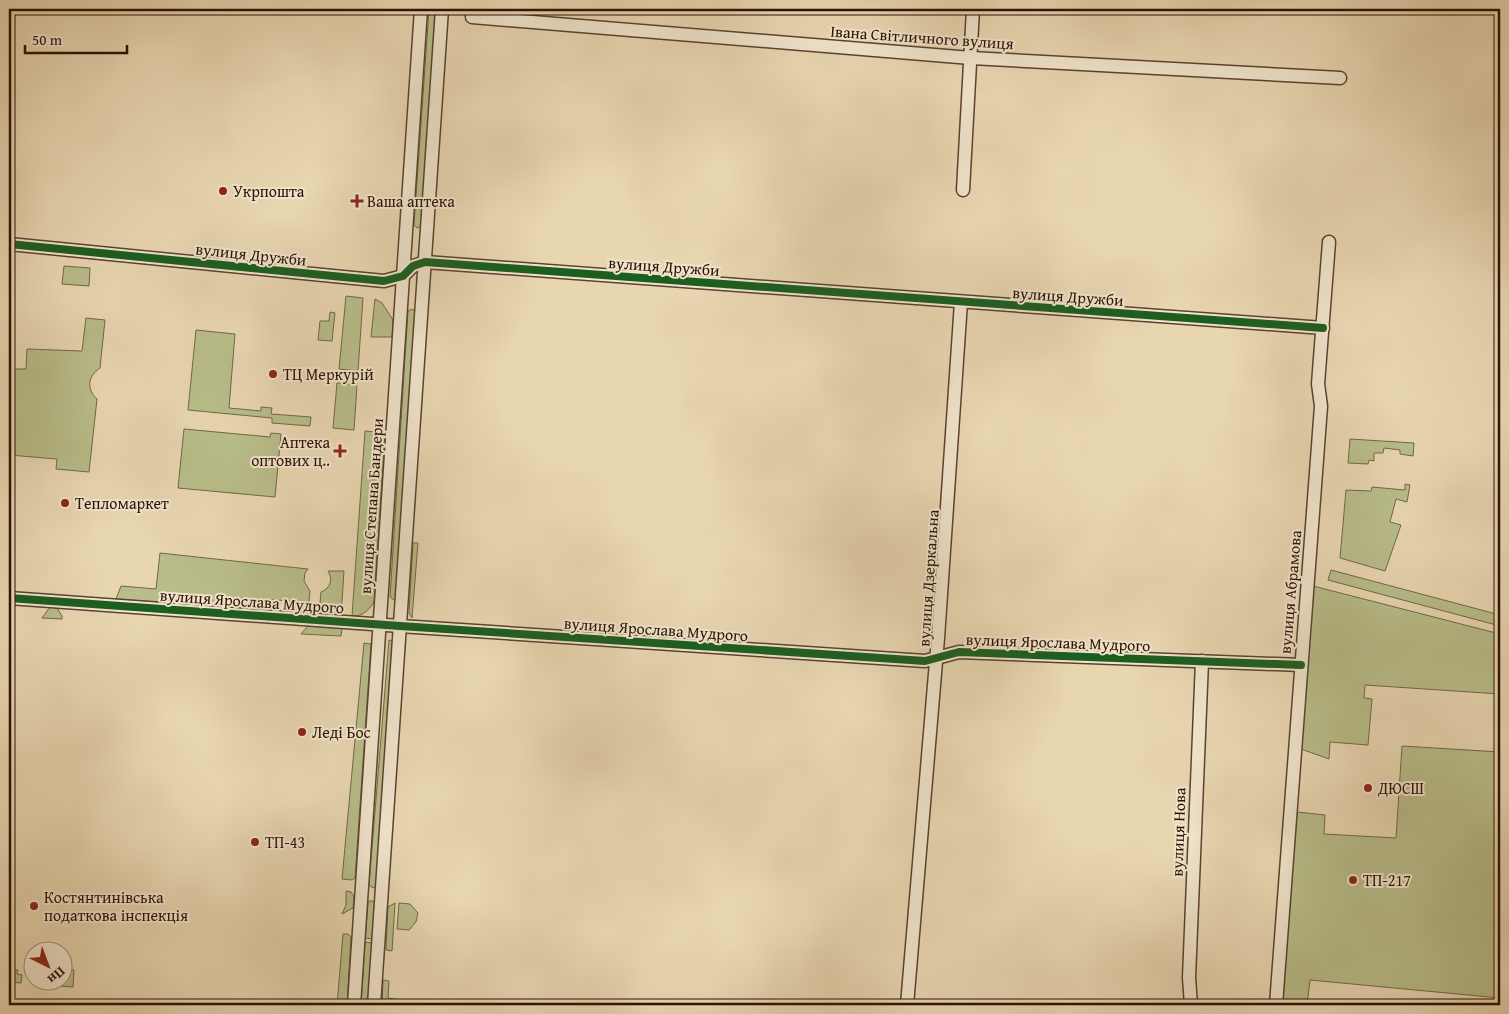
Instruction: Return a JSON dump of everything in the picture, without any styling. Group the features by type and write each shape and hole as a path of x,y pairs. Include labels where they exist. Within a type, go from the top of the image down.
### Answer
{"street":[{"name":"вулиця Степана Бандери","path":"354,1005 422,9"},
{"path":"374,1005 442,9"},
{"path":"963,190 973,9"},
{"name":"Івана Світличного вулиця","path":"472,17 971,58 1340,78"},
{"name":"вулиця Абрамова","path":"1276,1005 1321,406 1318,384 1329,242"},
{"name":"вулиця Дружби","path":"9,244 384,280 403,276 413,266 425,262 1323,328"},
{"name":"вулиця Дзеркальна","path":"906,1005 936,659 961,302"},
{"name":"вулиця Ярослава Мудрого","path":"9,598 925,661 960,652 1301,665"},
{"name":"вулиця Нова","path":"1190,1005 1188,978 1202,661"},
{"path":"362,886 372,892 382,888"},
{"path":"361,900 372,896 381,903"}],"green space":[{"path":"429,9 436,9 421,226 417,228 414,225"},
{"path":"64,266 90,268 89,286 62,284"},
{"path":"346,296 363,298 358,371 339,369"},
{"path":"375,299 382,303 393,320 392,337 371,337"},
{"path":"412,309 415,311 397,598 394,600 390,597 408,311"},
{"path":"330,312 335,313 332,341 318,340 320,321 329,321"},
{"path":"86,318 105,320 100,368 93,375 90,383 91,391 97,399 89,472 56,469 57,459 9,455 9,406 11,406 13,369 26,369 27,349 82,351"},
{"path":"196,330 235,334 229,408 261,411 261,407 272,408 271,414 311,417 310,426 272,423 272,418 188,410"},
{"path":"337,383 357,385 354,430 333,428"},
{"path":"184,429 270,437 271,433 281,434 275,497 178,488"},
{"path":"365,431 385,433 374,602 365,612 352,616"},
{"path":"1350,439 1414,443 1413,456 1400,454 1400,450 1384,448 1383,453 1374,453 1374,461 1369,460 1368,464 1348,463"},
{"path":"1405,484 1410,485 1407,502 1396,499 1390,522 1401,525 1385,571 1340,558 1346,490 1371,491 1372,487 1405,490"},
{"path":"413,543 418,543 412,618 409,613"},
{"path":"160,553 308,569 305,573 304,581 310,591 308,612 292,611 292,601 236,598 229,607 116,599 121,586 156,589"},
{"path":"1331,570 1500,615 1500,626 1328,580"},
{"path":"328,571 344,571 341,616 319,613 321,592 330,583"},
{"path":"1313,586 1500,634 1500,694 1365,685 1364,698 1372,699 1368,745 1330,742 1329,759 1301,749"},
{"path":"50,607 57,608 62,619 42,618"},
{"path":"308,626 342,628 341,636 301,634"},
{"path":"389,640 393,641 376,886 373,888 369,885"},
{"path":"364,643 371,644 355,878 352,880 342,879"},
{"path":"1402,746 1500,752 1500,998 1310,980 1307,1005 1282,1005 1297,812 1325,815 1324,834 1396,838"},
{"path":"346,891 351,892 354,896 353,908 342,914 346,905"},
{"path":"369,901 375,903 373,939 365,938"},
{"path":"395,903 392,951 386,950 388,907"},
{"path":"399,903 410,904 418,913 416,922 409,930 397,929"},
{"path":"343,934 348,934 351,937 347,1005 337,1005"},
{"path":"365,942 372,943 368,1005 361,1005"},
{"path":"9,965 14,965 14,970 18,970 17,974 22,975 21,983 9,982"},
{"path":"72,970 74,970 72,987"},
{"path":"383,980 389,981 388,998 406,1001 411,1005 382,1005"}],"cycle path":[{"path":"9,244 384,281 403,276 413,266 425,262 1323,328"},
{"path":"9,598 925,661 959,652 1301,665"}],"place":[{"name":"Укрпошта","path":"223,191"},
{"name":"Ваша аптека","path":"357,201"},
{"name":"ТЦ Меркурій","path":"273,374"},
{"name":"Аптека оптових ц‥","path":"340,451"},
{"name":"Тепломаркет","path":"65,503"},
{"name":"Леді Бос","path":"302,732"},
{"name":"ДЮСШ","path":"1368,788"},
{"name":"ТП-43","path":"255,842"},
{"name":"ТП-217","path":"1353,880"},
{"name":"Костянтинівська податкова інспекція","path":"34,906"}]}
